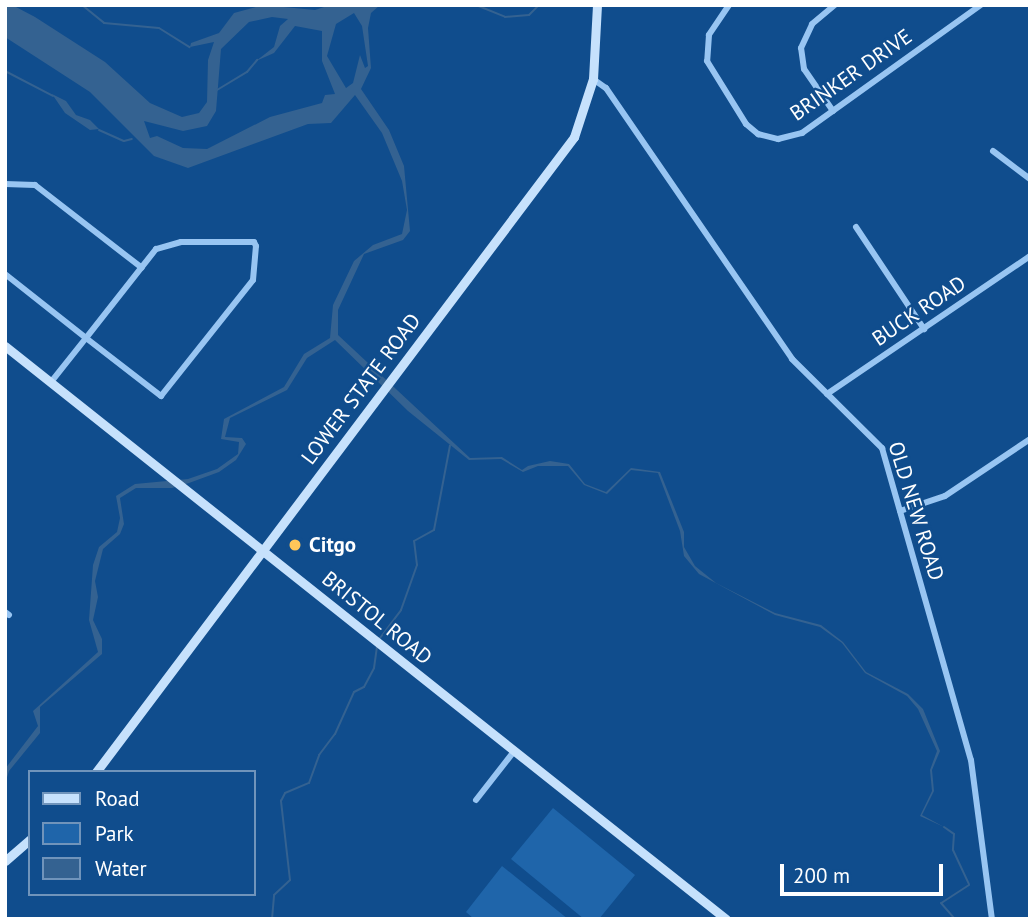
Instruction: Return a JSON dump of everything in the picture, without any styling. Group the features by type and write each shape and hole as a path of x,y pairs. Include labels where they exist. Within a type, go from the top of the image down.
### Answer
{"main road":[{"name":"LOWER STATE ROAD","path":"97,770 385,384 574,137 588,107 593,79 597,5"},
{"name":"BRISTOL ROAD","path":"5,346 726,919"},
{"path":"5,861 28,841"}],"street":[{"name":"BRINKER DRIVE","path":"729,5 709,35 706,55 746,124 766,137 784,139 833,111 981,5"},
{"path":"833,111 807,74 801,48 812,24 835,5"},
{"name":"OLD NEW ROAD","path":"593,79 613,98 792,359 879,442 971,760 992,919"},
{"path":"993,150 1030,180"},
{"path":"5,184 35,185 142,268"},
{"path":"856,228 924,329"},
{"path":"5,274 86,338 161,396 253,280 256,246 254,242 165,245 142,268 86,338 51,382"},
{"name":"BUCK ROAD","path":"827,394 1030,256"},
{"path":"900,511 945,496 1030,439"},
{"path":"476,800 515,750"}],"green space":[{"path":"553,808 635,875 599,919 584,919 511,859"},
{"path":"502,866 568,919 474,919 466,912"}],"water":[{"path":"263,5 315,10 330,5 380,5 371,13 368,28 371,68 361,89 389,130 404,166 410,231 403,240 364,254 338,310 338,335 470,458 502,457 522,470 550,461 569,464 585,484 606,492 631,468 660,472 684,532 684,547 695,566 716,583 775,613 821,625 843,642 866,672 908,694 923,709 940,751 932,770 934,791 922,815 944,827 920,816 932,791 930,770 937,751 918,709 907,696 865,673 842,643 820,627 775,615 699,574 684,556 680,531 658,473 631,470 607,494 584,485 568,466 538,466 523,472 501,459 469,460 408,411 335,340 307,358 287,390 230,418 225,437 242,438 246,444 236,460 219,472 189,483 172,488 136,488 120,498 124,524 120,534 103,549 95,581 98,597 93,620 102,639 102,654 40,707 40,733 9,771 5,784 5,769 38,726 33,711 98,652 89,620 93,565 99,547 117,532 120,518 116,496 135,484 188,479 217,469 238,454 239,442 221,439 224,419 284,387 304,354 330,338 333,305 354,261 373,245 402,234 407,210 402,181 382,133 355,95 331,123 308,124 188,168 154,156 90,92 5,37 5,7 16,7 105,62 150,103 182,117 199,113 207,102 208,60 214,42 190,47 191,43 219,33 234,13","holes":["354,13 362,26 368,66 365,68 360,55 353,83 346,88 327,56 336,24","272,17 288,19 280,26 274,47 256,61 274,53 295,26 322,31 322,61 335,94 325,95 322,103 270,117 207,149 183,148 157,136 150,138 144,121 183,131 207,126 216,111 221,49 249,22"]},
{"path":"52,94 66,101 76,115 90,120 99,129 90,130 65,113"}],"waterway":[{"path":"82,5 104,23 159,28 190,47"},
{"path":"476,5 505,17 529,15 539,5"},
{"path":"217,90 247,72 257,60"},
{"path":"5,71 53,96"},
{"path":"99,130 124,141 132,139"},
{"path":"380,638 401,610 417,565 414,541 434,530 450,445"},
{"path":"272,919 274,895 290,880 281,801 285,793 309,783 319,755 335,734 354,692 364,687 374,668 377,646"},
{"path":"944,827 954,834 953,850 969,885 941,903 955,919"}],"place":[{"name":"Citgo","path":"295,545"}]}
